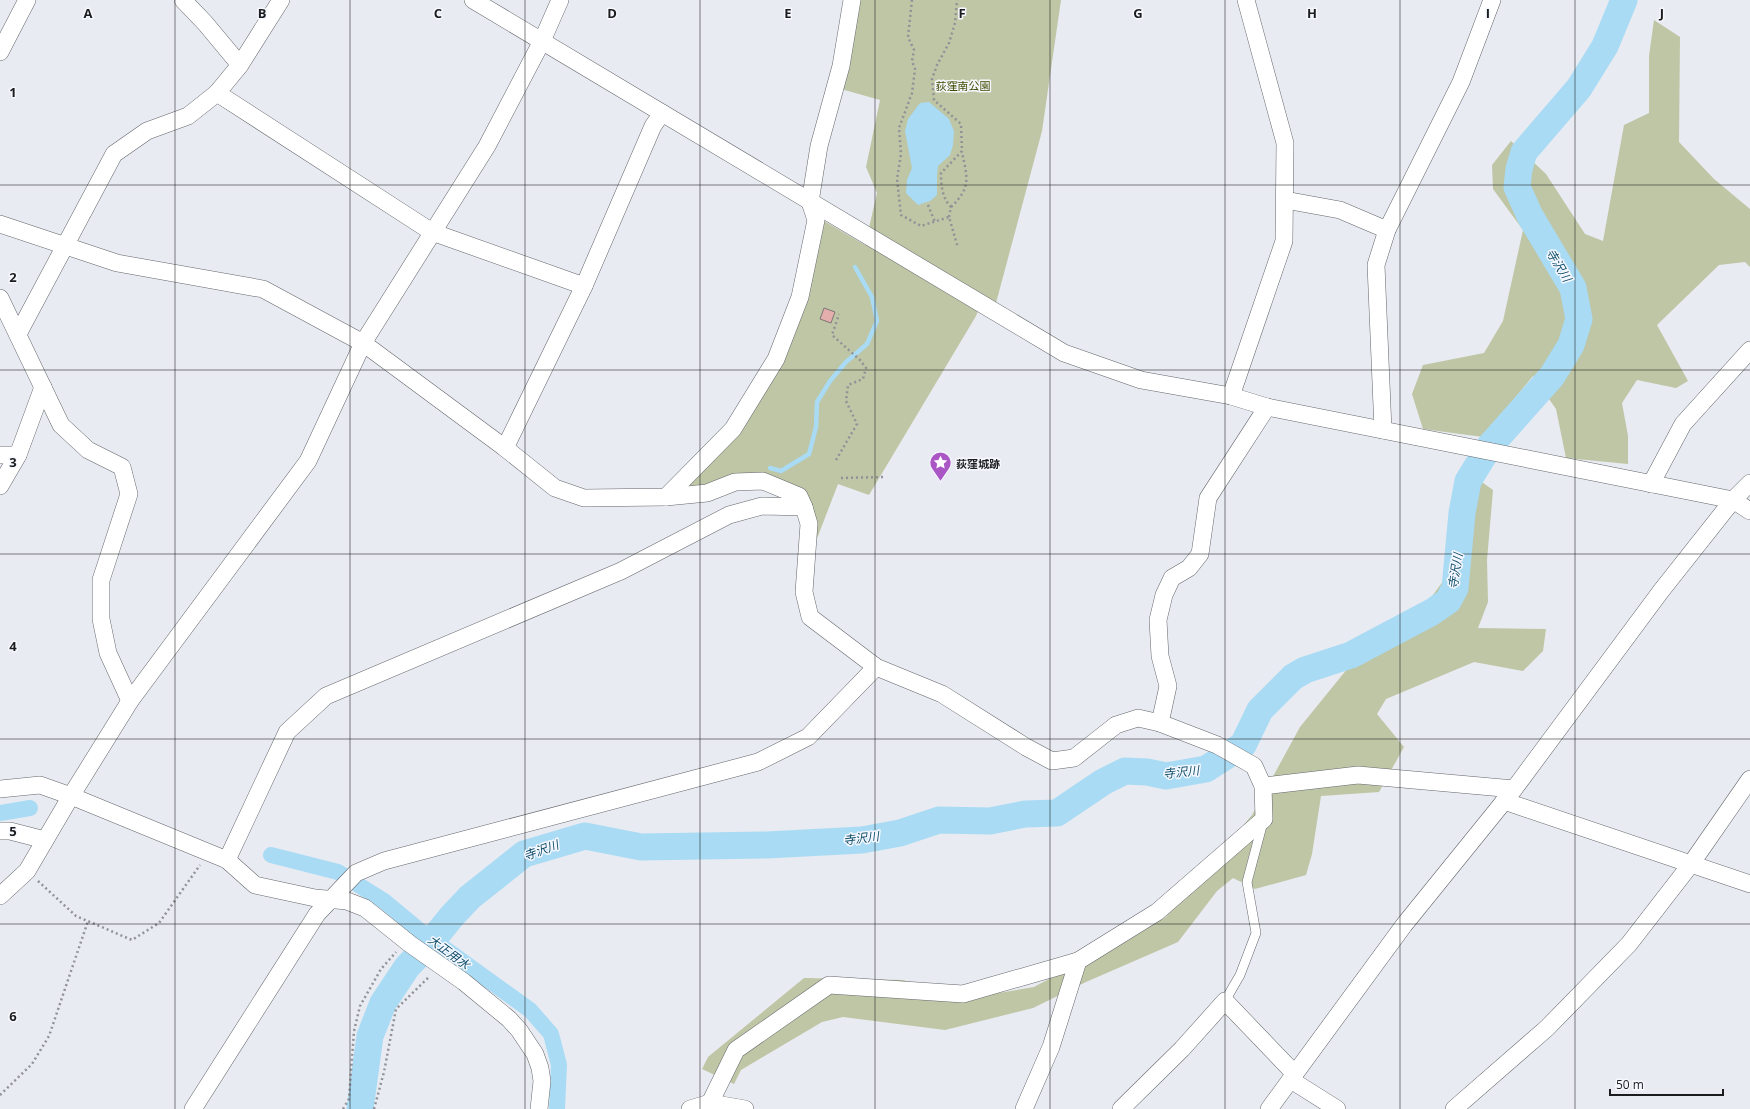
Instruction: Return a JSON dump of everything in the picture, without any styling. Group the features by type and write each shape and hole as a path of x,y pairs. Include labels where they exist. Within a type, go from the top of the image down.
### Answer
{"street":[{"path":"0,52 27,0"},
{"path":"183,0 205,23 240,65"},
{"path":"18,334 114,154 147,131 188,116 218,93 240,65 281,0"},
{"path":"473,0 1064,353 1141,380 1231,396 1267,407 1733,500 1750,511"},
{"path":"0,896 28,871 71,796 130,701 308,461 363,343 487,146 542,41 560,0"},
{"path":"666,497 733,429 776,359 800,297 816,220 810,202 819,146 841,66 852,0"},
{"path":"1231,396 1284,241 1285,143 1246,0"},
{"path":"1384,430 1376,264 1388,230 1461,82 1492,0"},
{"path":"218,93 432,232 584,286"},
{"path":"505,448 584,286 653,126 662,113"},
{"path":"1285,200 1340,210 1388,230"},
{"path":"0,224 116,264 262,289 363,343 505,448 555,488 584,498 666,497 706,493 735,482 763,481 799,496 809,524 804,592 810,617 876,667 942,694 1026,747 1052,761 1074,758 1116,726 1138,718 1160,723 1217,745 1254,766 1263,786 1264,819 1157,912 1078,961 963,994 829,985 736,1050 710,1103"},
{"path":"0,298 61,425 88,450 122,467 129,494 101,580 101,619 108,653 130,701"},
{"path":"1651,484 1683,424 1750,350"},
{"path":"0,486 18,455 43,387"},
{"path":"1160,723 1168,686 1160,656 1158,620 1164,595 1172,578 1189,568 1200,554 1208,498 1267,407"},
{"path":"0,455 18,455"},
{"path":"1269,1109 1404,925 1509,795 1628,633 1733,500 1750,483"},
{"path":"227,860 288,732 326,696 620,571 729,515 762,506 804,507"},
{"path":"193,1109 318,914 356,874 384,861 758,762 808,738 876,667"},
{"path":"1263,786 1358,775 1509,795 1691,864 1750,884"},
{"path":"1454,1109 1547,1028 1629,944 1691,864 1750,778"},
{"path":"0,790 40,785 71,796 227,860 255,884 315,898 335,895 365,908 408,942 464,982 509,1019 528,1041 540,1068 542,1081 539,1109"},
{"path":"0,831 10,831 45,840"},
{"path":"1024,1109 1051,1047 1078,961"},
{"path":"1121,1109 1182,1049 1225,1001 1293,1077 1337,1109"},
{"path":"690,1109 710,1103 745,1109"}],"lane":[{"path":"1225,1001 1240,975 1256,933 1247,882 1264,819"}],"path":[{"path":"912,0 908,37 914,50 912,61 915,69 912,93 899,128 902,154 897,179 901,215 920,226 949,217"},
{"path":"957,0 955,23 949,43 937,65 932,79 934,100 961,124 962,151 967,180 960,198 951,207 949,217 958,248"},
{"path":"951,207 945,201 941,183 941,173 962,151"},
{"path":"928,205 935,222"},
{"path":"836,460 857,424 846,401 848,385 862,379 866,368 860,360 832,335 839,314"},
{"path":"841,478 884,476"},
{"path":"28,871 76,916 132,940 159,923 209,852"},
{"path":"0,1095 32,1064 49,1036 88,921"},
{"path":"343,1109 349,1099 354,1031 360,1006 380,969 408,942"},
{"path":"374,1109 384,1072 396,1009 438,964"}],"green space":[{"name":"荻窪南公園","path":"857,0 1061,0 1042,131 996,303 984,297 976,316 869,495 838,484 811,554 813,524 759,474 705,489 684,489 784,358 819,218 865,245 877,193 866,167 880,100 841,89"},
{"path":"1654,20 1680,37 1679,142 1714,179 1750,209 1750,267 1745,262 1719,265 1657,325 1688,381 1676,388 1637,380 1622,403 1628,436 1628,464 1566,458 1556,409 1533,376 1483,437 1423,429 1412,394 1423,365 1484,353 1503,321 1523,230 1493,189 1492,165 1511,141 1546,174 1585,234 1603,241 1624,125 1649,113 1649,56"},
{"path":"1479,480 1493,490 1487,560 1488,602 1478,628 1546,629 1543,651 1523,671 1474,662 1386,699 1377,714 1404,747 1379,792 1321,796 1312,854 1306,875 1255,889 1233,878 1217,891 1178,942 1086,982 1033,1008 945,1030 843,1017 822,1022 741,1070 734,1084 702,1069 708,1057 804,978 904,980 947,1002 1034,987 1166,917 1252,815 1300,727 1352,663 1422,610 1449,573 1456,519"}],"water":[{"path":"929,102 949,119 954,131 953,145 950,155 938,166 937,195 930,201 918,205 906,193 907,180 912,168 905,131 908,119 920,103"}],"building":[{"path":"824,308 835,312 831,323 820,319"}],"waterway":[{"name":"寺沢川","path":"360,1109 370,1036 383,1003 407,967 431,942 452,916 470,897 524,854 585,836 641,847 767,845 862,840 900,833 939,820 990,821 1025,814 1057,813 1103,782 1125,771 1147,772 1166,776 1206,769 1243,745 1260,710 1293,677 1305,670 1351,655 1432,612 1448,601 1455,588 1462,513 1468,481 1489,447 1552,376 1571,345 1579,319 1573,288 1530,216 1517,187 1519,169 1524,152 1579,88 1605,46 1624,0"},
{"path":"770,468 781,471 809,454 816,427 817,402 830,381 846,362 867,344 877,321 872,297 855,267"},
{"name":"大正用水","path":"0,813 30,808"},
{"name":"大正用水","path":"271,855 338,872 384,901 419,930 530,1010 551,1034 559,1065 557,1109"}],"place":[{"name":"荻窪城跡","path":"941,482"}]}
